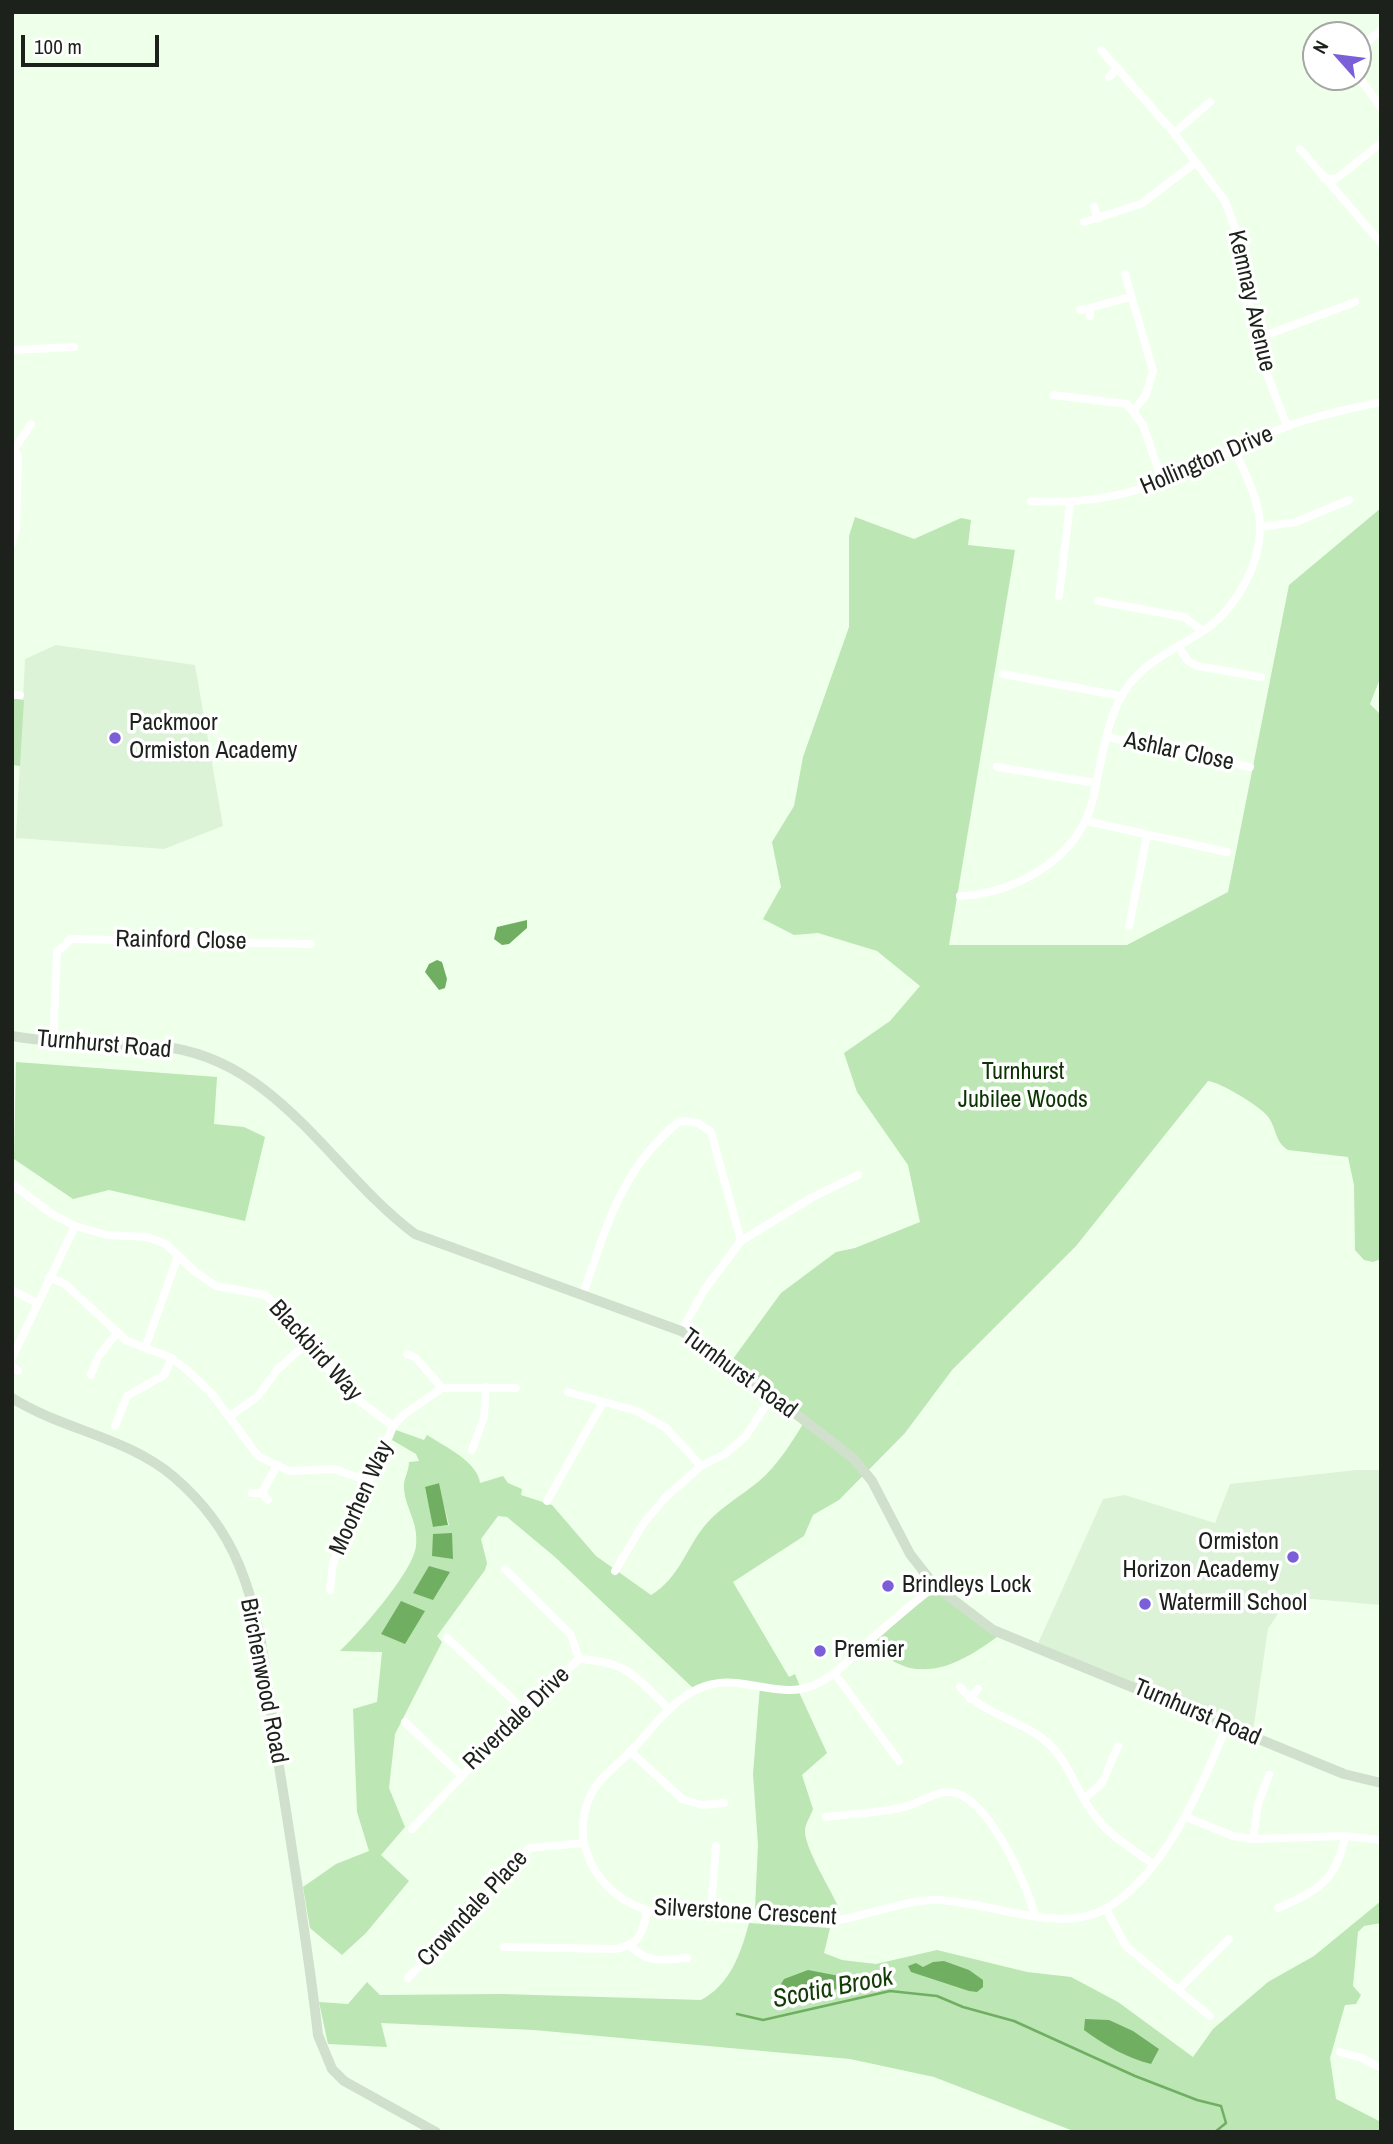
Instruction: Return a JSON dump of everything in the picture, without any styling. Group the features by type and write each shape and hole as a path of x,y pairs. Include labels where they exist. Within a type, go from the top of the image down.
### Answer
{"street":[{"name":"Kemnay Avenue","path":"1101,50 1174,133 1225,201 1240,239 1242,275 1256,340 1287,426"},
{"path":"1109,78 1118,68"},
{"path":"1369,91 1381,107"},
{"path":"1174,133 1210,102"},
{"path":"1325,178 1336,179 1381,143"},
{"path":"1300,149 1381,243"},
{"path":"1084,222 1141,204 1196,162"},
{"path":"1094,207 1098,219"},
{"path":"1125,274 1153,371 1152,384 1133,411"},
{"path":"1080,310 1090,312 1130,297"},
{"path":"1256,340 1355,302"},
{"path":"1345,306 1350,316"},
{"path":"12,350 74,347"},
{"path":"1059,408 1057,395 1127,404 1143,425 1163,483"},
{"name":"Hollington Drive","path":"1031,501 1070,503 1120,497 1163,483 1287,426 1329,413 1381,402"},
{"path":"12,544 18,456 13,447 31,424"},
{"path":"960,896 997,891 1039,872 1070,844 1086,821 1121,696 1141,669 1203,631 1227,610 1240,592 1254,562 1260,527 1255,502 1235,451"},
{"path":"1260,527 1296,522 1349,500"},
{"path":"1059,596 1070,503"},
{"path":"1098,601 1116,600 1184,617 1203,631"},
{"path":"1178,646 1188,661 1197,666 1244,669 1261,677"},
{"path":"1003,674 1121,696"},
{"name":"Ashlar Close","path":"1108,737 1250,766"},
{"path":"997,767 1096,783"},
{"path":"1004,779 1007,769"},
{"path":"1086,821 1227,852"},
{"path":"1129,926 1147,835"},
{"path":"1121,909 1132,912"},
{"name":"Rainford Close","path":"53,1043 57,952 71,939 311,944"},
{"name":"Turnhurst Road","path":"12,1036 53,1043 173,1048 222,1063 265,1089 293,1114 391,1217 415,1234 681,1331 708,1346 853,1458 872,1481 910,1553 935,1586 972,1616 1018,1643 1163,1698 1226,1727 1344,1774 1381,1783"},
{"path":"583,1294 618,1198 654,1141 680,1121 698,1123 711,1132 741,1241"},
{"path":"681,1331 705,1289 741,1241 811,1198 858,1175"},
{"name":"Blackbird Way","path":"12,1184 52,1214 75,1226 107,1235 147,1237 166,1244 216,1286 265,1295 279,1307 345,1390 393,1426"},
{"path":"12,1358 75,1226"},
{"path":"145,1348 178,1256"},
{"path":"49,1277 71,1289 117,1333 172,1359 212,1394 258,1456 296,1472 334,1469 368,1481"},
{"path":"12,1290 37,1303"},
{"path":"91,1375 98,1357 117,1333"},
{"path":"229,1417 258,1396 277,1370 307,1343"},
{"path":"416,1358 421,1349"},
{"path":"407,1354 416,1358 442,1388"},
{"path":"114,1426 127,1396 164,1375 172,1359"},
{"path":"472,1450 484,1417 486,1387"},
{"path":"393,1426 403,1415 442,1388 516,1388"},
{"path":"568,1392 637,1411 666,1428 701,1466"},
{"path":"615,1571 643,1524 666,1497 701,1466 725,1454 745,1437 772,1396"},
{"name":"Birchenwood Road","path":"12,1398 33,1412 116,1443 173,1475 211,1514 227,1540 240,1567 259,1633 318,2035 332,2069 344,2081 436,2132"},
{"path":"547,1501 603,1402"},
{"name":"Moorhen Way","path":"330,1590 332,1571 393,1426"},
{"path":"252,1493 265,1496 277,1465"},
{"name":"Moorhen Way","path":"320,1569 332,1571"},
{"path":"505,1569 571,1635 579,1659"},
{"path":"583,1843 585,1810 598,1783 669,1709 690,1691 709,1684 735,1682 796,1690 816,1685 835,1674 892,1620 935,1586"},
{"path":"447,1638 524,1710"},
{"name":"Riverdale Drive","path":"412,1829 461,1774 579,1659 610,1661 628,1669 669,1709"},
{"path":"835,1674 899,1761"},
{"path":"960,1687 970,1699 1046,1742 1059,1754 1084,1799 1107,1830 1153,1864"},
{"path":"970,1699 978,1689"},
{"path":"405,1722 461,1774"},
{"path":"1210,2016 1126,1946 1106,1909 1153,1864 1186,1817 1226,1727"},
{"path":"1084,1799 1102,1783 1118,1746"},
{"path":"630,1751 682,1799 702,1805 724,1803"},
{"path":"1254,1839 1258,1804 1269,1786 1269,1775"},
{"path":"826,1817 904,1808 934,1793 953,1792 969,1797 996,1833 1029,1895 1035,1915"},
{"path":"1186,1817 1233,1836 1254,1839 1345,1836 1381,1840"},
{"path":"1278,1908 1328,1881 1341,1859 1345,1836"},
{"name":"Silverstone Crescent","path":"583,1843 590,1863 608,1888 648,1911 711,1908 804,1921 842,1919 900,1904 936,1900 1053,1919 1088,1915 1106,1909"},
{"name":"Crowndale Place","path":"408,1978 529,1848 583,1843"},
{"path":"711,1908 716,1846"},
{"path":"504,1947 615,1949 631,1946 641,1936 648,1911"},
{"path":"1178,1990 1228,1940"},
{"path":"631,1946 639,1954 655,1960 687,1958"},
{"path":"1340,2052 1381,2067"}],"shaded area":[{"name":"Packmoor Ormiston Academy","path":"56,645 195,665 223,826 164,849 16,838 25,659"},
{"name":"Watermill School","path":"1356,1470 1381,1470 1381,1605 1289,1597 1268,1629 1252,1738 1035,1650 1103,1499 1125,1495 1215,1523 1230,1484"}],"green space":[{"name":"Turnhurst Jubilee Woods","path":"1381,508 1381,676 1370,704 1381,715 1381,1259 1373,1262 1364,1260 1355,1250 1354,1185 1348,1157 1288,1150 1281,1143 1265,1113 1231,1090 1208,1081 1076,1246 952,1370 905,1433 839,1500 813,1515 804,1536 733,1582 789,1677 795,1674 801,1689 798,1690 827,1753 802,1775 813,1809 805,1829 813,1858 840,1911 812,1913 755,1909 758,1845 753,1774 760,1686 735,1683 694,1689 555,1557 507,1517 498,1516 481,1539 487,1563 485,1570 437,1636 442,1642 395,1734 389,1788 405,1827 381,1855 409,1881 366,1933 342,1955 310,1928 303,1887 336,1864 369,1851 357,1812 353,1709 377,1702 382,1652 340,1651 396,1586 413,1557 416,1546 416,1530 404,1485 409,1462 419,1461 416,1454 392,1440 396,1430 424,1440 427,1435 451,1449 473,1468 480,1483 503,1476 508,1483 522,1489 521,1495 552,1505 596,1556 651,1595 669,1580 713,1517 772,1468 805,1421 730,1363 781,1293 836,1252 855,1248 920,1222 908,1165 857,1092 844,1053 890,1021 920,986 877,951 818,933 794,935 763,919 781,887 772,842 794,806 803,757 849,627 849,536 855,517 914,539 961,518 971,520 968,545 1015,550 949,945 1127,945 1228,892 1289,585","holes":["438,1483 449,1525 434,1527 425,1488"]},
{"path":"12,698 24,700 20,766 12,765"},
{"path":"16,1062 217,1077 214,1124 244,1127 265,1137 245,1221 109,1190 73,1199 14,1159"},
{"path":"935,1586 1001,1634 959,1661 935,1668 910,1668 878,1654 858,1651"},
{"path":"1381,1901 1381,1923 1364,1926 1358,1932 1353,1986 1361,1995 1356,2004 1345,2005 1330,2058 1336,2099 1381,2122 1381,2132 1076,2132 934,2077 850,2059 534,2030 381,2023 387,2047 328,2044 319,2002 348,2004 367,1982 380,1995 502,1994 701,2000 711,1994 727,1977 738,1957 749,1923 830,1928 824,1953 842,1960 876,1964 937,1950 1027,1972 1071,1977 1118,2002 1193,2057 1213,2029 1268,1982 1314,1956"}],"water":[{"path":"527,920 527,928 509,944 502,945 494,939 497,927"},
{"path":"437,960 442,962 447,979 445,988 439,990 425,972 429,964"},
{"path":"439,1483 448,1525 433,1527 425,1487"},
{"path":"452,1533 453,1559 432,1556 433,1534"},
{"path":"429,1566 450,1572 433,1600 413,1593"},
{"path":"401,1601 425,1611 405,1644 381,1634"},
{"path":"944,1961 969,1970 983,1980 983,1987 977,1992 969,1991 911,1972 908,1966 916,1963 923,1967"},
{"name":"Scotia Brook","path":"808,1970 850,1978 852,1986 804,1996 782,1997 778,1989 784,1979"},
{"path":"1085,2019 1109,2020 1133,2031 1159,2049 1151,2064 1125,2055 1092,2036 1084,2030"}],"waterway":[{"name":"Scotia Brook","path":"737,2014 763,2020 890,1991 937,1996 963,2007 1014,2021 1135,2076 1197,2100 1221,2106 1226,2123 1215,2132"}],"place":[{"name":"Packmoor Ormiston Academy","path":"115,738"},
{"name":"Ormiston Horizon Academy","path":"1293,1557"},
{"name":"Brindleys Lock","path":"888,1586"},
{"name":"Watermill School","path":"1145,1604"},
{"name":"Premier","path":"820,1651"}]}
